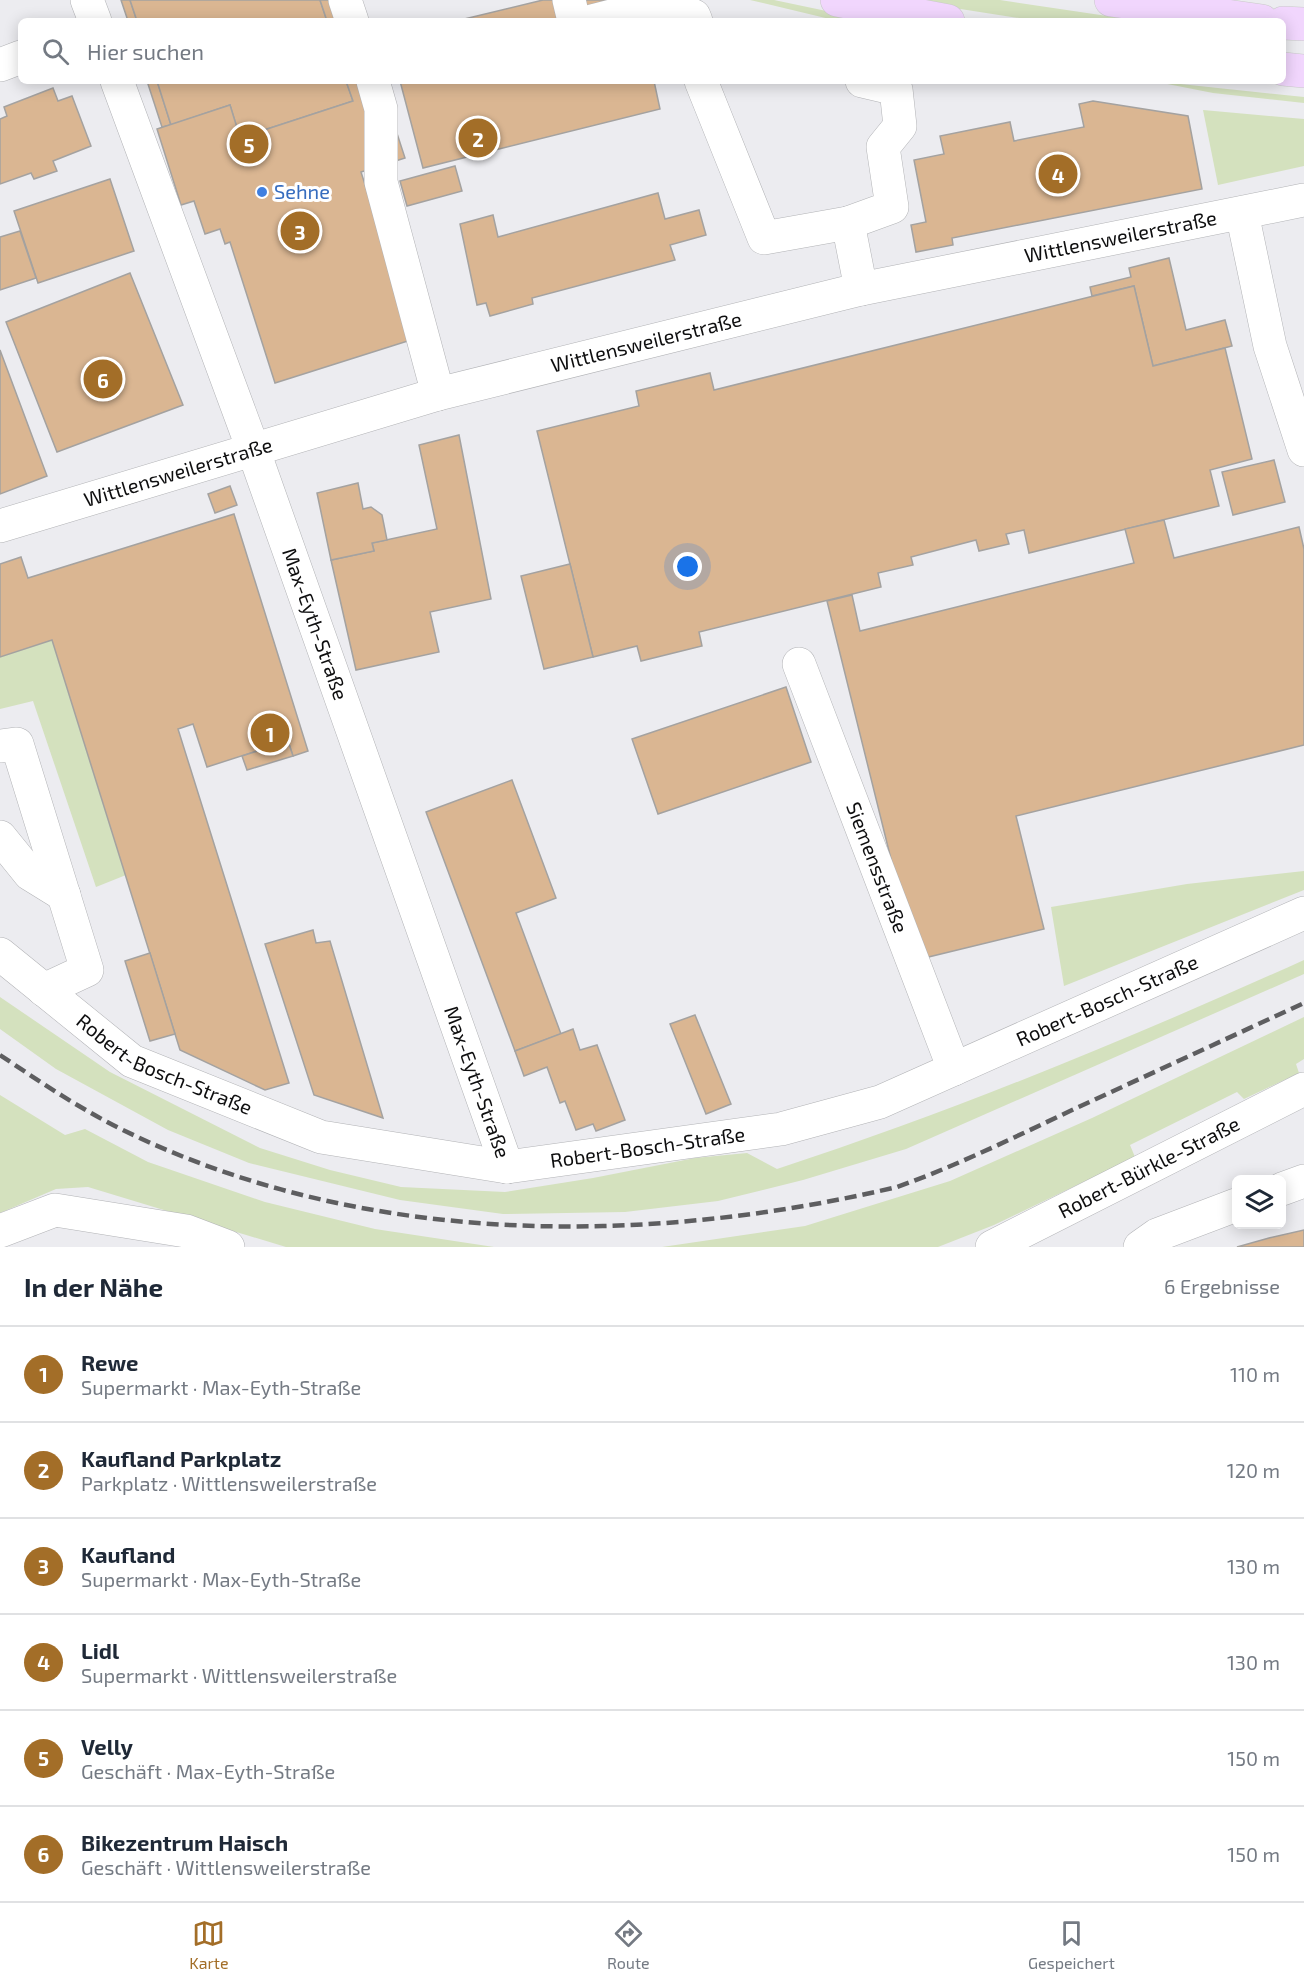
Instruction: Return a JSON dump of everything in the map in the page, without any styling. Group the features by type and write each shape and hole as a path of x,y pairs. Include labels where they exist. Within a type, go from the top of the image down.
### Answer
{"main road":[{"path":"837,0 932,18"},
{"path":"1111,0 1240,18"},
{"path":"1286,23 1304,24"},
{"path":"1286,69 1304,71"}],"street":[{"path":"87,0 94,18"},
{"path":"345,0 351,18"},
{"path":"569,0 573,18"},
{"path":"604,18 666,2 695,18"},
{"path":"0,65 18,58"},
{"name":"Max-Eyth-Straße","path":"118,84 252,449 378,832 507,1167"},
{"path":"702,84 764,238 848,223 892,207 883,147 900,126 896,89 875,84"},
{"path":"377,95 381,182 438,394"},
{"name":"Wittlensweilerstraße","path":"0,526 438,394 861,289 1304,200"},
{"path":"1242,213 1270,346 1304,450"},
{"path":"848,223 861,289"},
{"name":"Siemensstraße","path":"799,664 954,1069"},
{"path":"0,746 17,744 87,970 44,990"},
{"path":"0,837 30,874 64,895"},
{"name":"Robert-Bosch-Straße","path":"0,954 132,1061 321,1137 507,1167 781,1129 880,1102 1304,913"},
{"name":"Robert-Bürkle-Straße","path":"994,1247 1304,1089"},
{"path":"1286,1187 1304,1181"},
{"path":"1140,1247 1157,1234 1232,1206"},
{"path":"0,1231 55,1210 186,1231 228,1247"}],"green space":[{"path":"750,0 774,0 860,18 825,18"},
{"path":"903,0 1000,0 1121,18 1019,18"},
{"path":"1167,84 1304,97 1304,103 1213,93"},
{"path":"1203,110 1304,119 1304,166 1218,185"},
{"path":"52,640 126,875 96,887 33,701 0,709 0,657"},
{"path":"1304,871 1304,890 1064,986 1051,907 1187,884"},
{"path":"1304,960 1304,974 906,1149 803,1180 718,1201 625,1212 503,1214 400,1200 249,1163 168,1130 56,1069 0,1029 0,997 110,1072 260,1148 330,1170 401,1187 505,1192 695,1158 747,1153 777,1169 977,1098 1043,1072"},
{"path":"1304,1017 1304,1059 1296,1064 1299,1073 1244,1099 1237,1092 1130,1145 1135,1157 994,1225 938,1247 662,1247 805,1226 950,1181 1092,1118"},
{"path":"0,1095 65,1135 85,1129 148,1162 265,1202 375,1229 494,1247 286,1247 88,1187 56,1189 0,1213"}],"building":[{"path":"121,0 130,0 136,18 127,18"},
{"path":"130,0 320,0 326,18 136,18"},
{"path":"320,0 354,0 360,18 326,18"},
{"path":"543,0 636,0 640,18 468,18"},
{"path":"148,84 158,84 171,125 162,127"},
{"path":"158,84 347,84 353,101 258,132 256,125 238,131 230,105 171,125"},
{"path":"347,84 381,84 405,158 361,172 414,339 275,383 230,242 225,244 220,229 205,234 194,201 181,205 157,129 230,105 238,131 256,125 258,132 353,101"},
{"path":"401,84 655,84 660,109 423,168"},
{"path":"53,88 58,101 72,96 91,146 53,161 57,171 34,179 31,173 0,184 0,119 7,116 4,107"},
{"path":"1093,101 1188,116 1202,189 952,238 953,245 916,252 911,225 926,222 914,160 944,154 940,136 1010,122 1014,141 1084,127 1079,104"},
{"path":"455,166 462,191 407,206 400,181"},
{"path":"110,179 134,251 38,283 14,211"},
{"path":"658,193 665,219 699,210 706,235 670,245 675,260 532,298 533,304 490,316 486,303 477,305 460,224 493,215 498,237"},
{"path":"20,231 36,278 0,290 0,237"},
{"path":"1169,258 1186,330 1225,320 1232,346 1153,366 1134,286 1092,296 1090,287 1131,277 1129,268"},
{"path":"130,273 183,405 57,452 6,322"},
{"path":"1134,286 1153,366 1225,348 1252,459 1210,470 1219,506 1029,553 1024,530 1006,534 1009,544 979,551 976,540 911,557 913,565 878,573 881,587 699,632 702,646 641,661 637,646 593,657 537,431 639,406 636,391 710,373 714,390"},
{"path":"0,350 47,476 0,494"},
{"path":"459,435 491,599 430,612 439,652 356,670 331,560 374,551 372,543 437,529 419,445"},
{"path":"1274,460 1285,502 1233,515 1222,472"},
{"path":"358,483 363,509 371,507 382,515 387,540 372,543 374,551 331,560 317,493"},
{"path":"230,486 237,505 215,513 208,494"},
{"path":"234,514 308,751 293,756 288,741 207,767 193,724 178,729 289,1083 265,1090 180,1050 52,640 0,657 0,564 21,557 28,578"},
{"path":"1164,520 1174,558 1299,527 1304,549 1304,745 1016,816 1044,929 916,960 827,601 852,595 860,631 1134,563 1125,529"},
{"path":"570,564 593,657 544,669 521,576"},
{"path":"786,687 811,762 658,814 632,739"},
{"path":"288,741 293,756 247,770 242,756"},
{"path":"512,780 556,898 516,913 561,1034 515,1051 426,812"},
{"path":"313,930 316,943 330,941 383,1118 314,1095 265,944"},
{"path":"150,953 175,1034 150,1041 125,961"},
{"path":"695,1015 731,1104 706,1114 670,1024"},
{"path":"573,1029 580,1050 597,1045 625,1120 596,1131 593,1124 576,1130 565,1101 560,1103 547,1067 524,1076 515,1051"},
{"path":"1304,1230 1304,1247 1237,1247 1269,1238"}],"railway":[{"path":"0,1055 73,1103 119,1128 211,1167 306,1196 403,1215 502,1225 602,1226 702,1220 800,1207 897,1187 984,1151 1304,1003"}],"place":[{"name":"Kaufland Parkplatz","path":"478,138"},
{"name":"Velly","path":"249,144"},
{"name":"Lidl","path":"1058,174"},
{"name":"Sehne","path":"262,192"},
{"name":"Kaufland","path":"300,231"},
{"name":"Bikezentrum Haisch","path":"103,379"},
{"name":"Rewe","path":"270,733"}]}
